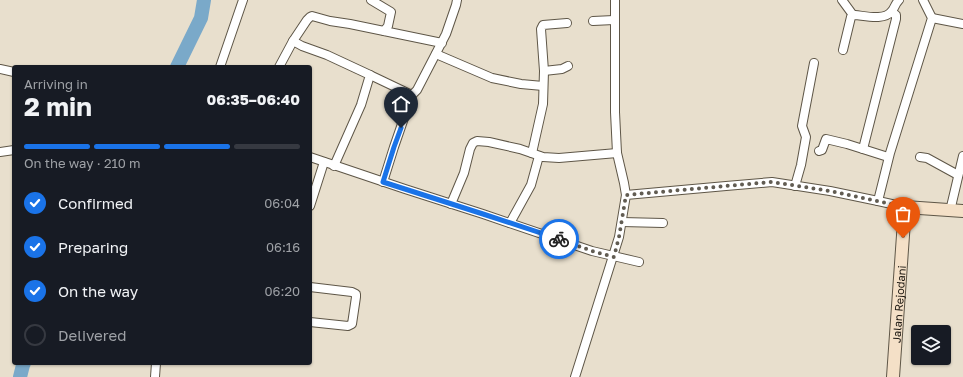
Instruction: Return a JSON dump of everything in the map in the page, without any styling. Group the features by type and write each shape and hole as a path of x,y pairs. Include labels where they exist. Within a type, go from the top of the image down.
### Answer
{"main road":[{"path":"905,207 963,211"},
{"name":"Jalan Rejodani","path":"893,377 905,207"}],"street":[{"path":"221,65 243,0"},
{"path":"371,0 391,11 388,26 384,31"},
{"path":"383,182 412,95 417,90 442,43 457,0"},
{"path":"576,377 614,257 622,222 626,195 617,153 615,112 615,0"},
{"path":"842,0 853,15 871,17 888,14 899,0"},
{"path":"878,201 888,157 932,18 922,0"},
{"path":"863,149 896,19 896,15 891,12"},
{"path":"843,50 851,17 853,15"},
{"path":"281,65 293,41 307,20 312,16 330,21 442,43"},
{"path":"932,18 963,24"},
{"path":"593,21 614,20"},
{"path":"510,223 531,185 543,104 544,71 542,29 544,25 548,24 567,23"},
{"path":"293,41 327,55 412,95"},
{"path":"436,54 492,78 521,84 544,86"},
{"path":"795,186 802,165 806,137 802,126 814,63"},
{"path":"544,71 562,69 568,66"},
{"path":"0,69 12,72"},
{"path":"334,166 361,105 370,75"},
{"path":"818,151 822,150 826,139 888,157"},
{"path":"452,204 464,173 470,149 477,141 489,142 535,154 559,158 617,153"},
{"path":"0,152 12,150"},
{"path":"950,210 963,156"},
{"path":"920,157 927,158 958,175"},
{"path":"312,158 592,251 639,262"},
{"path":"312,200 324,162"},
{"path":"626,195 772,182 830,191 905,207"},
{"path":"622,222 663,223"},
{"path":"312,287 352,292 356,294 352,324 348,326 312,322"},
{"path":"155,377 156,365"}],"waterway":[{"path":"178,65 201,18 204,0"},
{"path":"20,377 23,365"}],"way so far":[{"path":"559,239 614,257 626,195 772,182 830,191 905,207 903,238"}],"route":[{"path":"401,128 383,182 559,239"}]}
